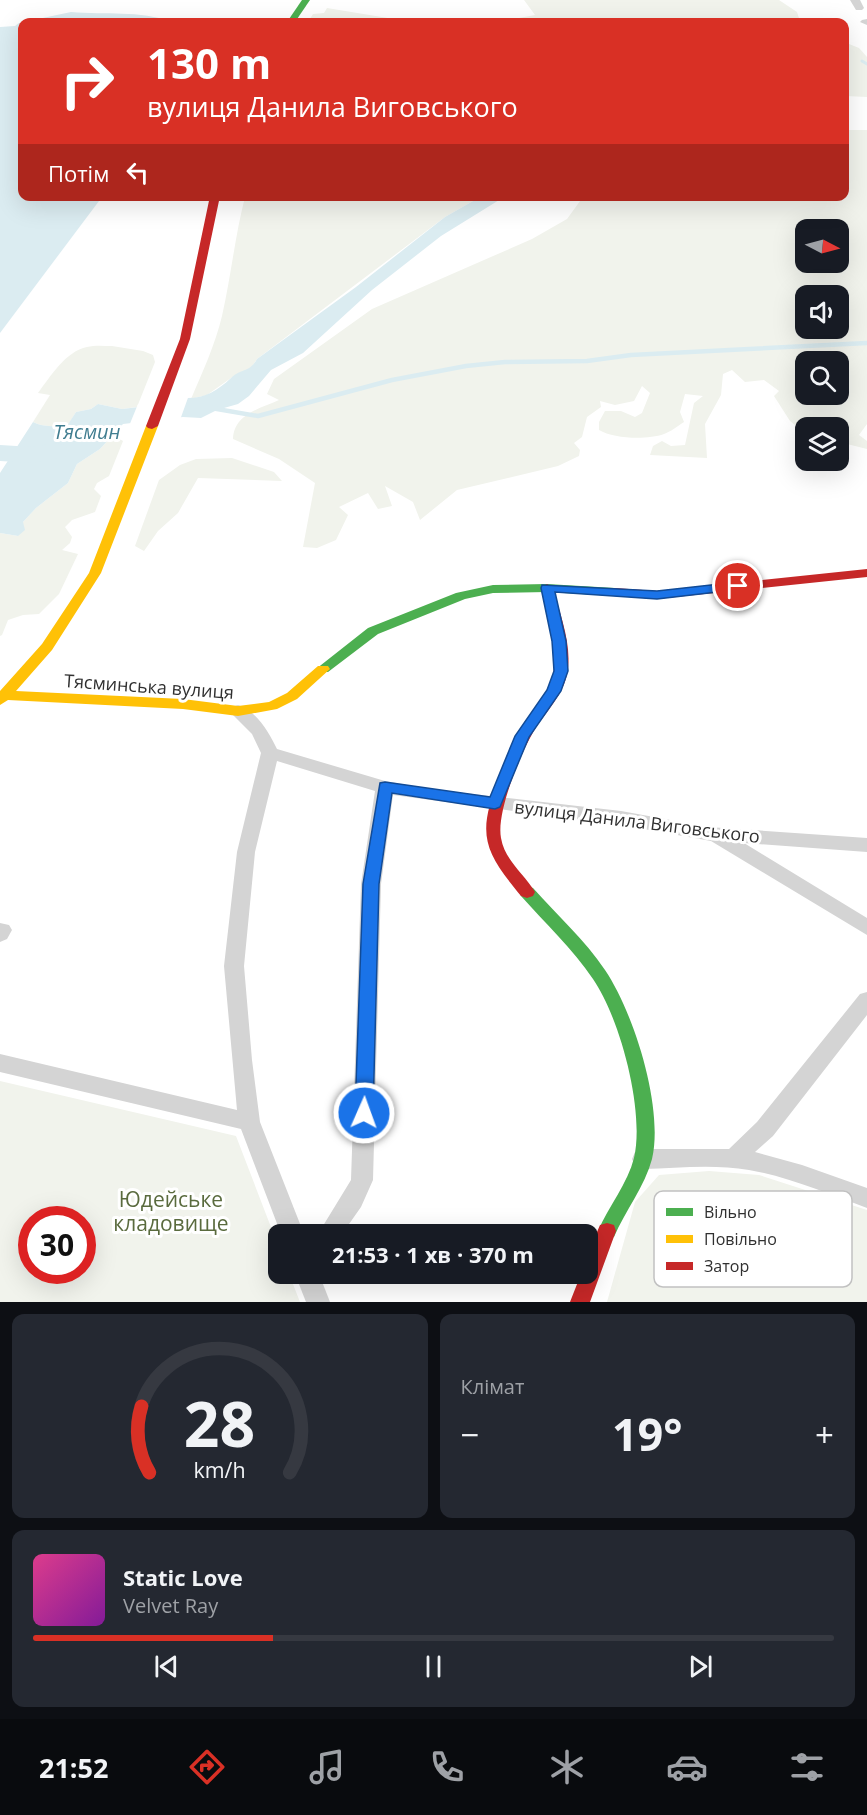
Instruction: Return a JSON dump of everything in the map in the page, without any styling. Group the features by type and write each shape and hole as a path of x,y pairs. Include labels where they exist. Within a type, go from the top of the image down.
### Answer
{"street":[{"path":"294,18 306,0"},
{"path":"3,698 48,647 95,573 185,339 214,201"},
{"name":"Тясминська вулиця","path":"3,698 141,701 238,711 272,706 291,696 339,655 373,631 461,596 493,589 547,588 657,595 867,573"},
{"path":"547,588 559,641 561,671 554,691 523,736 495,804 491,830 498,853 519,883 600,975 619,1013 634,1061 647,1131 643,1159 612,1218 580,1302"},
{"path":"259,731 272,706"},
{"path":"238,711 259,731 270,753 246,852 234,966 241,1060 249,1122 288,1224"},
{"name":"вулиця Данила Виговського","path":"270,753 385,787 495,804 621,818 709,834 867,845"},
{"path":"336,1224 353,1200 362,1180 371,884 385,787"},
{"path":"709,834 752,855 867,928"},
{"path":"732,1160 765,1129 867,1000"},
{"path":"0,1063 249,1122"},
{"path":"643,1159 707,1158 760,1162 849,1191"},
{"path":"852,1192 867,1198"},
{"path":"311,1284 318,1302"}],"green space":[{"path":"524,0 779,0 797,12 799,18 520,18 535,15"},
{"path":"327,8 388,18 310,18 313,14 324,13"},
{"path":"849,44 859,48 867,57 867,97 849,96"},
{"path":"849,130 867,130 867,424 859,435 867,441 867,449 849,444 849,417 795,417 795,425 774,396 779,391 764,380 745,382 732,370 723,374 721,395 705,424 707,458 650,455 653,446 662,441 671,446 685,445 694,403 703,396 685,394 680,412 684,422 664,434 631,438 599,430 599,422 605,411 621,411 635,417 642,413 650,393 642,386 634,401 615,405 600,401 601,407 587,417 582,437 574,443 580,450 579,456 558,466 457,490 420,520 413,502 385,486 392,506 378,509 368,493 339,507 348,515 336,540 317,548 303,547 315,483 279,459 233,439 238,424 249,414 279,400 267,394 274,379 372,309 532,239 567,219 580,201 849,201"},
{"path":"244,201 473,201 445,217 257,359 251,368 231,378 207,395 191,399 219,327"},
{"path":"112,346 153,355 155,362 137,407 122,409 98,404 91,409 76,412 65,430 33,422 50,395 38,393 65,359 79,349"},
{"path":"113,435 123,441 109,476 97,483 94,489 101,496 95,512 72,520 65,527 72,537 70,543 62,550 78,554 59,594 39,614 23,615 8,620 0,636 0,533 18,536 23,522 36,508 68,483 77,464 100,449"},
{"path":"232,458 274,472 282,481 198,478 178,513 158,531 144,551 135,546 159,480 180,465 196,459"},
{"name":"Юдейське кладовище","path":"0,1081 236,1136 270,1224 268,1284 293,1284 300,1302 0,1302"},
{"path":"709,1171 759,1175 808,1191 654,1191 654,1287 852,1287 852,1205 867,1210 867,1302 607,1302 635,1202 659,1175"}],"water":[{"path":"71,12 160,18 43,18"},
{"path":"18,24 18,201 99,201 0,333 0,27"},
{"name":"Тясмин","path":"473,201 498,201 441,236 372,290 303,353 271,370 249,396 238,404 217,410 201,418 183,417 123,424 100,449 77,464 68,483 36,508 23,522 25,530 18,536 0,533 0,473 33,422 65,429 76,412 91,409 98,404 122,409 181,402 184,398 210,393 251,366 257,359 356,287 445,217"}],"pier":[{"path":"189,395 180,420 129,426 138,404 180,399"}],"waterway":[{"path":"862,61 867,64"},
{"path":"211,408 258,416 392,380 466,366 505,362 587,361 631,355 867,343"},
{"name":"Тясмин","path":"0,453 33,455 55,451"}],"traffic: fast":[{"path":"294,18 306,0"},
{"path":"323,669 373,631 461,596 493,589 547,588 615,592"},
{"path":"527,892 599,974 618,1011 635,1063 644,1116 643,1157 637,1174 607,1231"}],"traffic: slow":[{"path":"0,700 47,647 95,573 152,426"},
{"path":"7,695 183,704 238,711 272,706 292,696 323,669"}],"traffic: jam":[{"path":"152,426 185,339 214,201"},
{"path":"615,592 657,595 867,573"},
{"path":"527,892 497,850 493,837 493,825 500,795 520,744 560,677 560,649 547,588"},
{"path":"580,1302 607,1231"}],"route":[{"path":"364,1113 371,884 385,787 495,804 523,736 554,691 561,671 559,641 547,588 657,595 738,586"}]}
